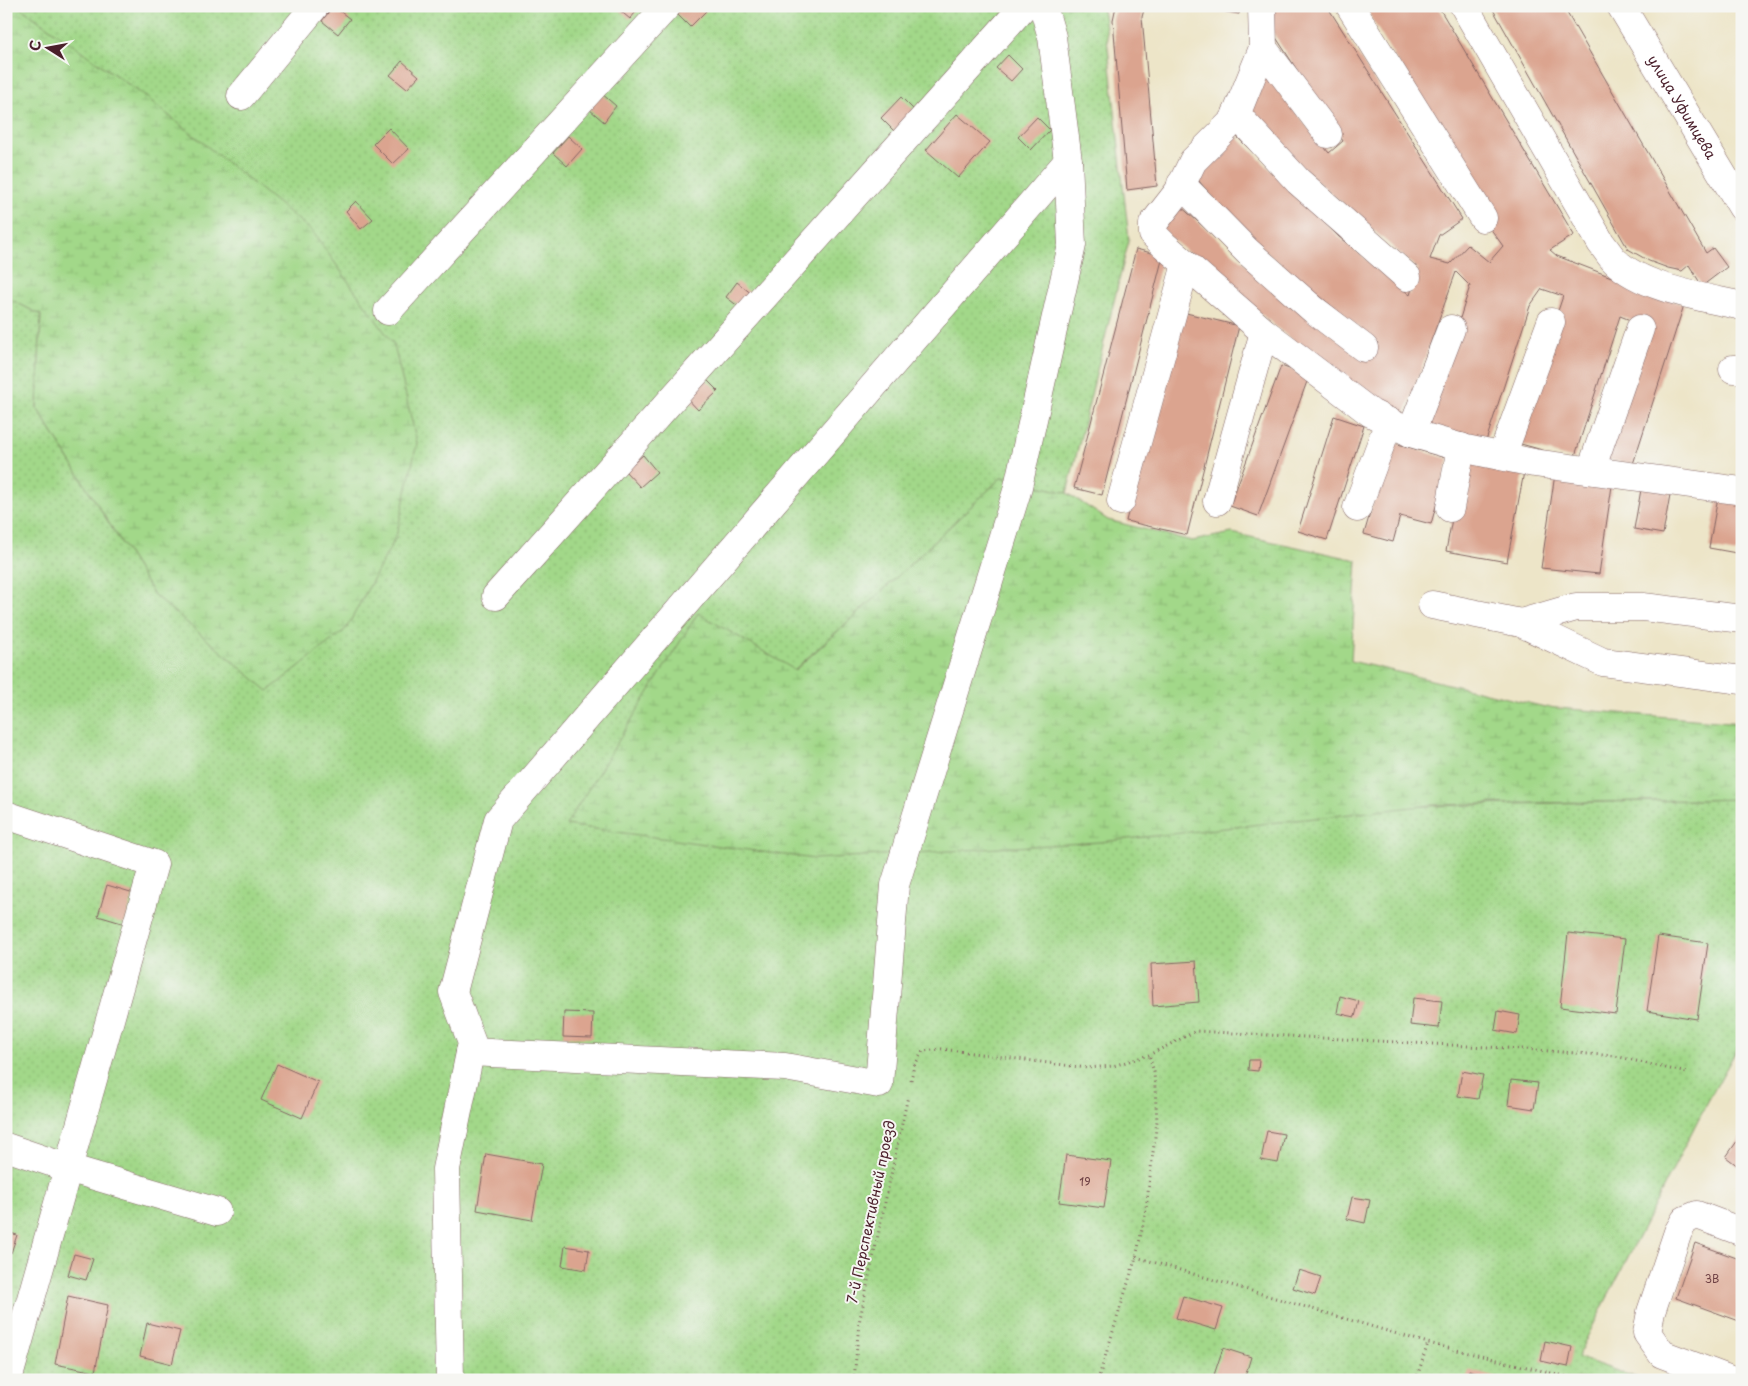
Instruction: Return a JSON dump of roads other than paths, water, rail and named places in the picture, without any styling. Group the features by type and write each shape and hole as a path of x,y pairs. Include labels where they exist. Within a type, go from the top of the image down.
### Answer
{"street":[{"path":"241,96 315,6"},
{"path":"388,311 667,6"},
{"path":"496,596 1024,6"},
{"path":"470,1052 785,1068 879,1084 895,885 1017,491 1072,245 1068,162 1052,37 1043,6"},
{"path":"1262,6 1263,48 1234,120 1193,161 1178,192 1153,224 1153,234 1264,332 1371,414 1400,428 1461,447 1534,462 1742,491"},
{"path":"1350,6 1483,218"},
{"path":"1464,6 1602,243 1615,261 1632,274 1670,290 1742,306"},
{"name":"улица Уфимцева","path":"1621,6 1730,166 1742,207"},
{"path":"1263,48 1328,134"},
{"path":"1236,114 1298,181 1407,277"},
{"path":"450,1380 446,1169 472,1044 453,992 498,820 1068,162"},
{"path":"1182,184 1247,251 1314,310 1364,348"},
{"path":"1121,501 1186,264"},
{"path":"1502,456 1551,322"},
{"path":"1357,508 1451,329"},
{"path":"1591,470 1640,329"},
{"path":"1217,501 1264,332"},
{"path":"1450,508 1461,447"},
{"path":"1432,605 1521,623 1603,662 1742,680"},
{"path":"1521,623 1576,606 1643,607 1742,618"},
{"path":"6,815 154,864 8,1380"},
{"path":"6,1147 68,1168 217,1212"},
{"path":"1731,1380 1662,1354 1647,1333 1651,1312 1678,1232 1684,1220 1696,1215 1742,1232"}]}
